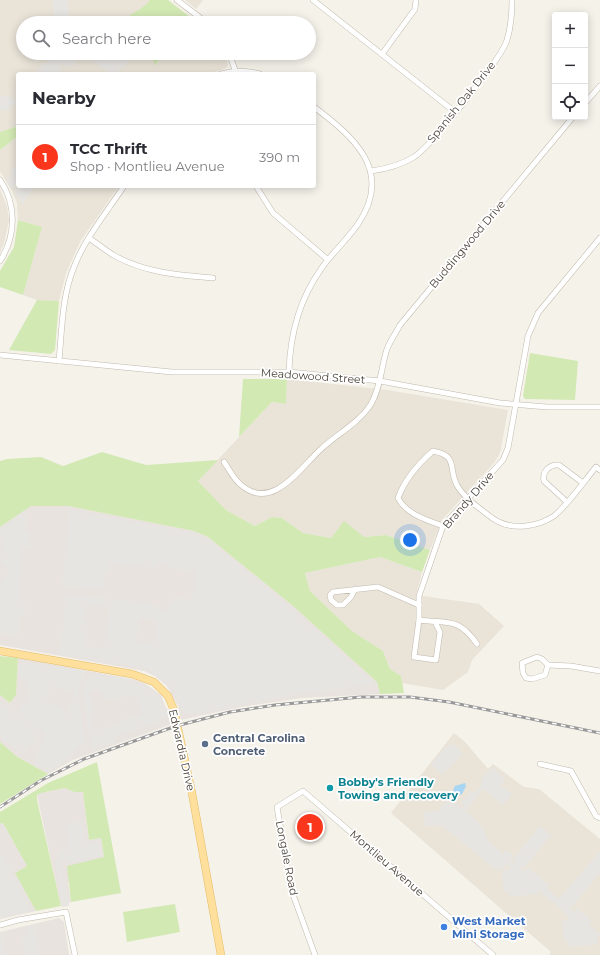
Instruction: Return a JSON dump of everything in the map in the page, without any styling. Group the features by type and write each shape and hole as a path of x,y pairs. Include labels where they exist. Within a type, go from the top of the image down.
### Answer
{"main road":[{"name":"Edwardia Drive","path":"0,651 132,674 154,682 168,696 174,710 192,793 221,955"}],"street":[{"path":"177,0 198,16"},
{"path":"313,0 456,112"},
{"path":"382,54 415,9 416,0"},
{"name":"Spanish Oak Drive","path":"371,171 400,164 415,156 428,144 456,112 502,52 509,33 512,0"},
{"path":"231,60 234,70"},
{"path":"228,72 234,70 252,72"},
{"path":"588,100 600,86"},
{"path":"289,372 289,350 296,316 311,284 328,259 358,225 365,213 370,196 371,171 355,140 316,109"},
{"name":"Buddingwood Drive","path":"224,462 236,480 249,490 265,493 284,486 321,450 364,413 374,397 380,381 388,347 400,325 571,120"},
{"path":"0,180 9,198 13,223 8,247 0,261"},
{"path":"59,361 66,292 74,268 89,238 123,188"},
{"path":"257,188 273,213 328,259"},
{"path":"89,238 115,256 149,270 169,275 213,278"},
{"name":"Brandy Drive","path":"435,622 440,632 436,660 414,657 419,620 419,596 443,526 503,460 508,448 528,336 538,313 600,238"},
{"name":"Meadowood Street","path":"0,355 172,372 289,372 380,381 516,404 547,407 600,408"},
{"path":"443,526 412,513 402,506 398,498 402,485 420,463 433,451 445,453 452,463 453,475 457,486 467,498 499,522 518,527 540,523 555,515 596,467 600,470"},
{"path":"567,502 544,481 543,477 546,470 552,466 559,465 583,483"},
{"path":"355,589 351,597 343,606 331,600 330,595 333,592 355,589 378,587 419,605"},
{"path":"419,620 459,624 468,631 477,644"},
{"path":"548,665 544,675 532,679 526,678 523,673 522,663 537,657 542,659 548,665 600,671"},
{"path":"540,764 571,771 596,816 600,818"},
{"name":"Montlieu Avenue","path":"277,807 303,790 494,955"},
{"name":"Longale Road","path":"277,807 292,889 315,955"},
{"path":"0,925 18,920 66,912 75,955"}],"shaded area":[{"path":"0,0 150,0 146,6 129,16 16,16 16,60 154,60 156,65 159,60 226,60 228,65 226,68 215,72 16,72 16,127 0,132"},
{"path":"53,0 67,0 69,16 54,16"},
{"path":"185,0 203,0 196,9"},
{"path":"52,60 75,60 76,64 68,67 65,64 60,66 61,71 59,72 37,72 38,69 42,69 41,65"},
{"path":"92,60 128,60 127,64 117,72 108,72"},
{"path":"0,96 12,97 14,100 16,99 16,104 10,106 9,111 0,110"},
{"path":"16,138 16,188 118,188 81,240 66,273 59,301 37,300 23,295 42,227 18,220 17,203 12,191 0,171 0,150"},
{"path":"16,167 16,185 12,190 6,179 12,176 10,171"},
{"path":"17,188 34,188 23,204 15,194"},
{"path":"0,189 7,207 9,220 4,243 0,252"},
{"path":"287,379 387,390 508,410 500,453 494,463 442,520 430,550 386,535 364,537 344,522 331,538 303,533 282,518 272,517 255,526 226,510 198,481 272,402 286,404"},
{"path":"31,506 68,506 194,531 208,537 293,606 377,682 380,694 302,698 241,707 181,720 178,706 167,686 155,676 144,671 0,645 0,527"},
{"path":"70,510 189,532 209,540 308,623 374,684 295,694 256,702 254,698 251,699 250,703 208,712 183,714 175,690 148,668 57,654 62,643 66,595 151,603 161,611 164,611 174,598 191,600 196,571 168,568 168,565 156,564 156,568 110,563 109,570 105,570 103,589 62,585","holes":["86,604 110,607 104,649 86,646 88,622 83,621","139,618 156,620 155,628 158,629 153,644 136,642"]},
{"path":"18,515 26,515 25,532 30,533 29,547 22,547 19,601 25,602 24,616 19,616 18,635 0,633 0,583 9,571 0,561 2,549 0,529 8,525"},
{"path":"380,557 422,572 416,595 479,604 504,626 472,660 468,672 443,690 402,683 401,676 390,669 383,651 352,631 310,591 305,573"},
{"path":"18,658 132,679 144,683 161,695 172,724 73,760 48,774 16,756 0,742 0,695 10,703 16,695"},
{"path":"24,662 85,671 80,682 78,695 86,742 82,747 78,746 70,757 51,771 47,771 35,764 39,753 38,750 45,733 43,730 40,733 21,718 18,710 22,705 28,702 30,694 30,690 18,672 19,665","holes":["50,686 74,691 69,714 62,713 63,707 47,703"]},
{"path":"98,674 106,675 109,680 110,676 125,678 148,688 158,696 164,703 159,707 167,708 169,715 158,721 116,737 113,743 92,750 86,720 86,705 82,687 85,681","holes":["99,689 100,693 104,693 106,700 136,695 142,716 119,720 120,725 93,730 90,714 94,713 89,691"]},
{"path":"0,702 39,733 22,754 0,737"},
{"path":"454,733 465,742 488,769 493,764 524,787 539,789 600,839 600,955 549,955 551,952 391,813"},
{"path":"453,743 463,754 442,775 431,764 447,745 449,747"},
{"path":"493,767 505,779 500,785 512,794 503,805 485,790 482,790 466,811 483,827 488,841 503,854 506,850 513,855 510,860 515,863 516,862 513,859 540,826 551,835 524,868 519,867 524,871 527,867 549,885 546,888 559,899 600,851 600,873 570,909 574,912 577,908 592,921 589,925 600,933 597,944 569,947 569,942 564,942 562,921 568,920 567,915 555,904 538,890 537,894 509,897 509,892 504,892 502,870 508,870 510,866 506,864 505,868 495,869 441,825 425,826 424,812 438,811 450,797 463,809 464,805 461,802 471,791 474,793 481,786 481,779"},
{"path":"65,788 74,792 83,792 89,840 101,838 104,857 68,882 71,902 61,906 37,795"},
{"path":"81,822 85,842 99,842 102,856 68,863 67,859 65,858 61,864 69,906 62,907 55,862 69,846 66,824"},
{"path":"3,823 27,866 15,873 36,911 0,919 0,824"},
{"path":"2,854 32,910 0,917 0,855"},
{"path":"59,918 64,922 69,955 0,955 0,932"},
{"path":"33,924 32,931 35,931 40,955 25,955 22,935 26,934 28,926"},
{"path":"1,932 6,955 0,955"}],"green space":[{"path":"150,0 168,0 189,16 129,16"},
{"path":"153,60 159,60 155,66"},
{"path":"16,127 16,138 0,150 0,132"},
{"path":"18,220 42,227 23,295 0,287 0,271 14,247"},
{"path":"37,300 59,301 55,350 51,354 9,350"},
{"path":"530,353 578,361 575,400 525,399 523,396"},
{"path":"243,379 287,379 286,404 272,402 239,437"},
{"path":"102,452 146,465 218,460 198,481 226,510 255,526 272,517 282,518 303,533 331,538 344,521 364,537 386,535 430,550 422,572 380,557 305,573 310,591 352,631 383,651 390,669 401,676 404,693 380,694 377,682 293,606 208,537 194,531 68,506 31,506 0,527 0,461 7,459 41,457 63,466"},
{"path":"0,656 18,658 16,695 10,703 0,695"},
{"path":"0,742 16,756 48,774 0,804"},
{"path":"97,762 121,893 71,902 67,866 104,857 101,838 89,840 83,792 74,792 65,788 41,793 37,795 37,800 61,906 36,911 15,873 27,866 3,823 0,824 0,812 48,783"},
{"path":"175,904 180,932 127,942 123,912"}],"water":[{"path":"465,783 466,786 462,794 457,796 453,790 455,786"}],"railway":[{"path":"0,807 40,781 84,759 176,726 230,712 275,705 361,697 410,697 449,702 600,733"}],"place":[{"name":"Central Carolina Concrete","path":"205,744"},
{"name":"Bobby's Friendly Towing and recovery","path":"330,788"},
{"name":"TCC Thrift","path":"310,827"},
{"name":"West Market Mini Storage","path":"444,927"}]}
